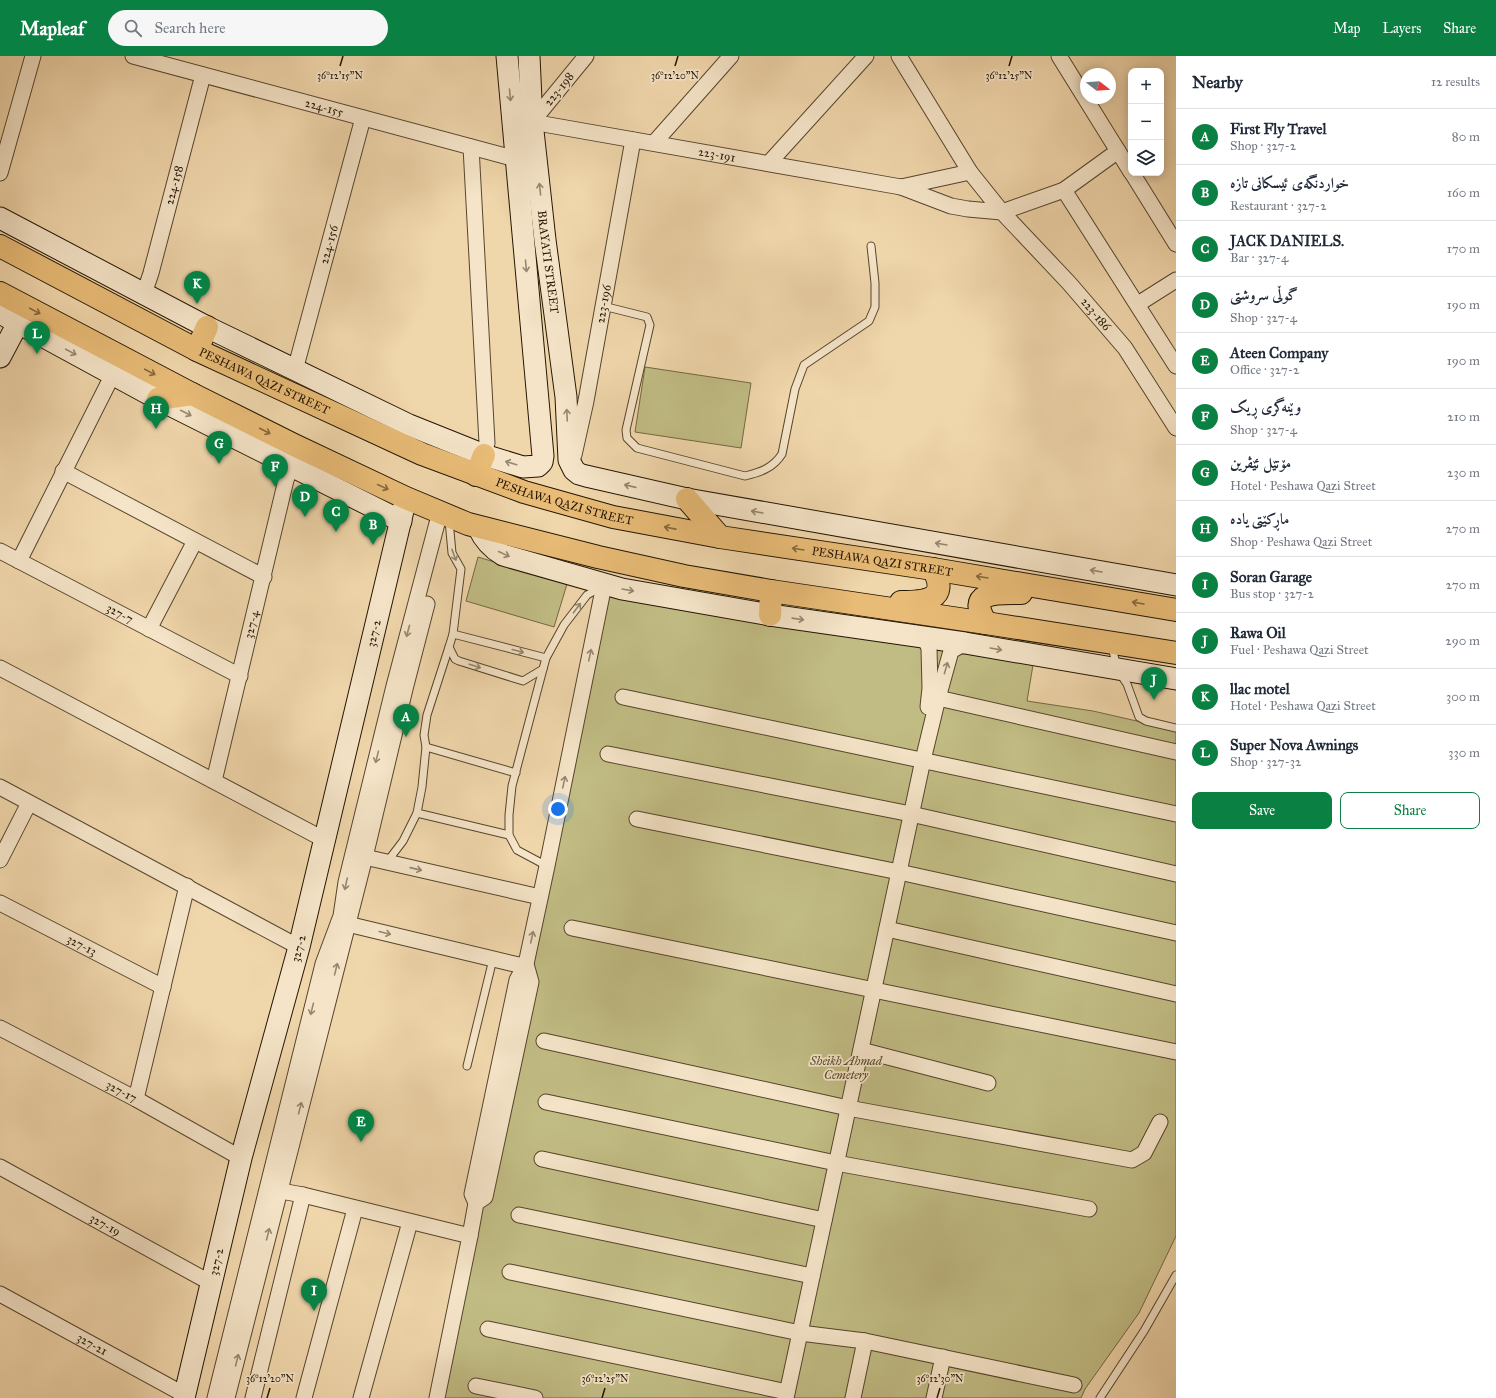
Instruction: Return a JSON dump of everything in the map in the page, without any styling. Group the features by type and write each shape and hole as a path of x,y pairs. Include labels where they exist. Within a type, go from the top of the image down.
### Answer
{"highway":[{"name":"PESHAWA QAZI STREET","path":"0,246 197,350 422,454 524,492 613,517 720,537 933,569 1176,610"},
{"path":"0,293 294,446 406,498 468,524 641,567 771,591 858,603 1111,644 1176,653"},
{"path":"197,350 207,327"},
{"path":"158,399 192,394"},
{"path":"476,475 484,455"},
{"path":"687,499 720,537"},
{"path":"858,603 923,602 933,598 938,593 939,585 933,569"},
{"path":"770,615 771,591"},
{"path":"986,623 979,608 981,601 986,595 999,593 1076,593"}],"street":[{"path":"0,173 33,56"},
{"name":"224-155","path":"133,56 516,159"},
{"name":"BRAYATI STREET","path":"484,455 523,467 532,468 538,466 542,462 543,456 507,56"},
{"name":"BRAYATI STREET","path":"529,56 532,122 545,240 566,397 569,460 572,467"},
{"name":"223-198","path":"532,122 586,56"},
{"path":"654,143 731,56"},
{"path":"769,163 866,56"},
{"name":"223-186","path":"899,56 970,172 1002,212 1069,283 1125,348 1176,428"},
{"path":"1060,56 1128,167"},
{"name":"224-158","path":"144,294 151,273 203,75"},
{"name":"224-156","path":"295,370 363,118"},
{"name":"223-191","path":"532,122 901,187"},
{"name":"223-196","path":"572,467 633,140"},
{"path":"0,218 207,327 409,425 484,455 487,443 471,147"},
{"path":"901,187 951,206 1002,212 1064,190 1118,151"},
{"path":"901,187 970,172"},
{"path":"1134,176 1176,244"},
{"path":"1064,190 1138,304 1176,366"},
{"path":"524,246 545,240"},
{"path":"1138,304 1176,280"},
{"path":"0,313 158,399 400,522"},
{"path":"0,357 18,323"},
{"path":"20,561 63,471 113,374"},
{"name":"327-4","path":"214,782 286,480 292,467"},
{"path":"572,467 579,474 586,476 687,499 1176,585"},
{"path":"63,471 264,577"},
{"name":"327-2","path":"185,1396 241,1158 299,947 406,498"},
{"path":"215,1398 273,1190 343,923 359,855 394,686 444,514"},
{"path":"478,527 482,537 489,545 503,555 604,585 770,615 964,643 1176,679"},
{"path":"149,628 195,541"},
{"name":"327-7","path":"0,551 240,676"},
{"path":"437,1398 476,1203 485,1197 531,982 526,964 604,585"},
{"path":"923,760 930,688 929,648 924,637"},
{"path":"488,1329 786,1395 923,760 951,651 964,643"},
{"path":"0,668 325,840"},
{"path":"622,697 1176,814"},
{"path":"938,698 1176,752"},
{"path":"608,754 911,814 1176,874"},
{"path":"0,787 299,947"},
{"path":"0,860 29,803"},
{"path":"637,819 899,872 1176,933"},
{"path":"359,855 540,897"},
{"path":"136,1099 186,886"},
{"name":"327-13","path":"0,903 163,987"},
{"path":"343,923 519,965 526,964"},
{"path":"572,928 1176,1052"},
{"path":"886,929 1176,994"},
{"name":"327-17","path":"0,1028 136,1099 241,1158"},
{"path":"544,1041 848,1108 1132,1160 1144,1153 1160,1122"},
{"path":"861,1050 988,1083"},
{"path":"546,1102 836,1163 1089,1209"},
{"path":"542,1159 824,1220"},
{"name":"327-19","path":"0,1166 211,1283"},
{"path":"273,1190 303,1195 470,1236"},
{"path":"228,1398 273,1190"},
{"path":"253,1398 303,1195"},
{"path":"304,1398 355,1209"},
{"path":"518,1214 812,1276"},
{"path":"361,1398 410,1222"},
{"path":"510,1272 800,1333 865,1340 1074,1385"},
{"name":"327-21","path":"0,1294 185,1396"},
{"path":"853,1398 865,1340"},
{"path":"934,1398 943,1357"},
{"path":"476,1386 535,1398"}],"lane":[{"path":"603,306 647,317 650,325 626,430 627,438 637,448 745,476 760,472 776,462 782,454 795,389 804,365 869,321 875,307 875,283 871,246"},
{"path":"387,862 403,841 418,813 426,747 424,735 427,715 453,634 461,569 452,553 444,514"},
{"path":"547,866 517,850 509,835 509,814 512,786 546,658 564,626 587,595 604,585"},
{"path":"453,634 546,658"},
{"path":"1111,644 1117,669 1127,684 1139,717 1146,721 1176,728"},
{"path":"449,647 455,659 523,682 543,669"},
{"path":"426,747 516,773"},
{"path":"418,813 509,835"},
{"path":"467,1066 493,959"},
{"path":"1100,1398 1144,1331 1176,1275"}],"green space":[{"path":"645,367 751,383 741,448 635,432"},
{"path":"478,557 567,584 554,627 466,601"},
{"name":"Sheikh Ahmad Cemetery","path":"610,594 1033,665 1027,701 1093,711 1176,730 1176,1236 1139,1313 1085,1389 1081,1398 439,1398"}],"place":[{"name":"llac motel","path":"197,304"},
{"name":"Super Nova Awnings","path":"37,354"},
{"name":"ماڕکێتی یادە","path":"156,429"},
{"name":"مۆتێل ئێڤرین","path":"219,464"},
{"name":"وێنەگری ڕیک","path":"275,487"},
{"name":"گوڵی سروشتی","path":"305,517"},
{"name":"JACK DANIELS.","path":"336,532"},
{"name":"خواردنگەی ئیسکانی تازە","path":"373,545"},
{"name":"Rawa Oil","path":"1154,700"},
{"name":"First Fly Travel","path":"406,737"},
{"name":"Ateen Company","path":"361,1142"},
{"name":"Soran Garage","path":"314,1311"}]}
